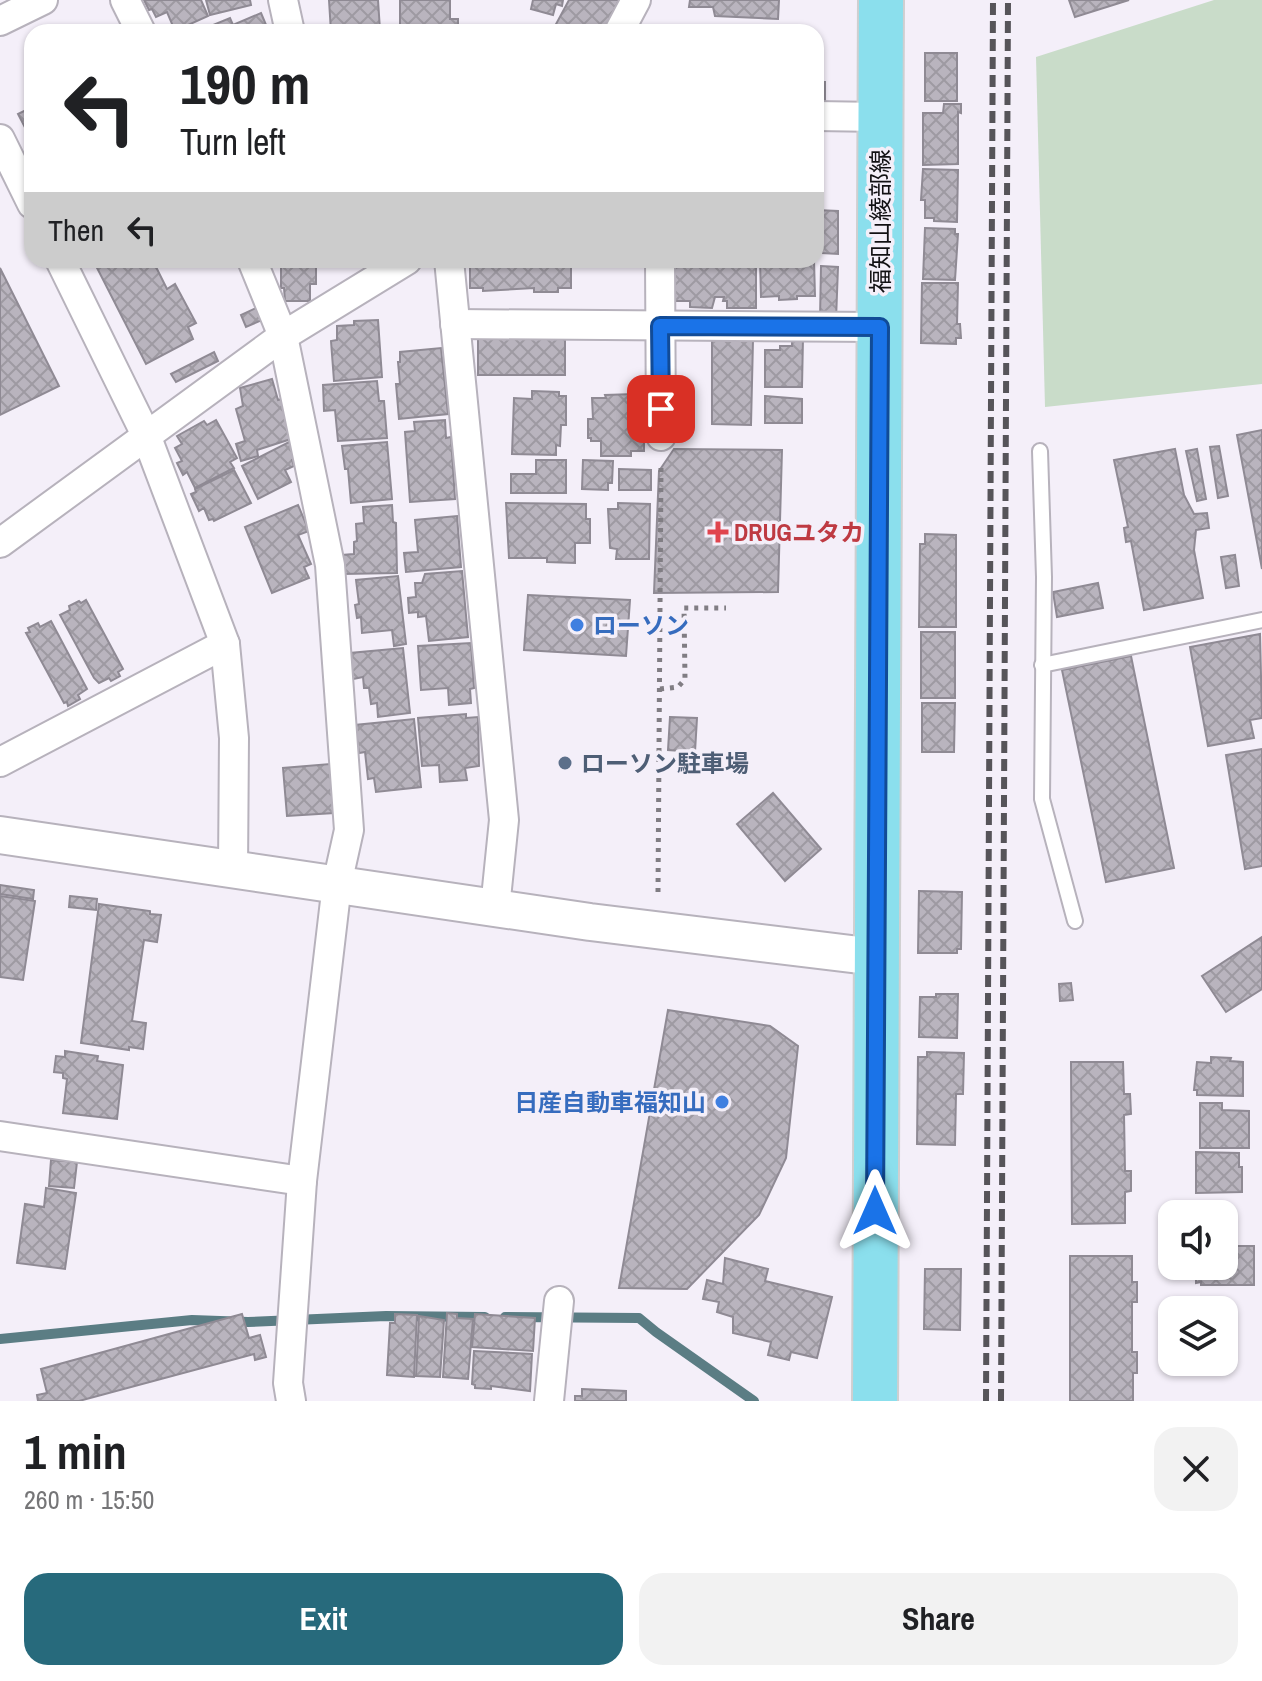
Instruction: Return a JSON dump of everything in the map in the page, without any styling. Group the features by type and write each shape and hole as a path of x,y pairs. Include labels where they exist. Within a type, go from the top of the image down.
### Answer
{"main road":[{"name":"福知山綾部線","path":"875,1401 881,0"}],"street":[{"path":"0,21 43,0"},
{"path":"125,0 137,24"},
{"path":"283,0 288,24"},
{"path":"623,24 636,0"},
{"path":"824,116 880,117"},
{"path":"0,139 24,188"},
{"path":"64,268 146,435 225,644 234,738 233,871"},
{"path":"255,268 283,336 330,565 349,830 337,884 302,1181 288,1383 291,1401"},
{"path":"0,543 283,336 394,268"},
{"path":"450,268 504,820 495,908"},
{"path":"660,268 661,436"},
{"path":"455,324 880,327"},
{"path":"0,762 225,644"},
{"path":"0,835 495,908 876,957"},
{"path":"0,1136 302,1181"},
{"path":"549,1401 559,1301"}],"lane":[{"path":"1040,451 1044,577 1042,799 1075,921"},
{"path":"1042,665 1262,620"}],"path":[{"path":"658,892 661,436"},
{"path":"660,689 678,687 685,679 684,608 726,608"}],"green space":[{"path":"1214,0 1262,0 1262,384 1045,407 1036,57"}],"building":[{"path":"144,0 201,0 208,16 190,24 172,24 167,12 156,17 152,9 149,10"},
{"path":"206,0 250,0 251,5 210,15"},
{"path":"329,0 378,0 380,24 330,24"},
{"path":"400,0 450,0 450,19 458,19 458,24 400,24"},
{"path":"533,0 563,0 562,6 556,4 553,15 531,9"},
{"path":"569,0 619,0 607,24 556,24"},
{"path":"690,0 779,0 778,19 715,16 713,7 689,7"},
{"path":"1069,0 1129,0 1075,17"},
{"path":"261,13 266,24 235,24"},
{"path":"230,18 233,24 215,24"},
{"path":"925,53 957,53 957,101 925,101"},
{"path":"944,104 961,104 961,113 958,112 958,164 923,165 923,113 943,113"},
{"path":"24,111 24,126 18,114"},
{"path":"923,169 958,170 957,222 925,218 925,200 921,200"},
{"path":"824,210 838,211 838,254 824,253"},
{"path":"925,228 955,229 955,234 958,234 955,280 923,279"},
{"path":"838,267 836,320 820,319 821,268"},
{"path":"0,268 59,386 0,415"},
{"path":"97,268 156,268 167,289 175,284 196,323 188,327 193,339 146,364"},
{"path":"281,268 316,268 316,284 310,284 310,301 285,301 284,288 281,288"},
{"path":"470,268 571,268 571,288 558,288 558,292 534,292 534,288 483,291 483,288 470,288"},
{"path":"668,268 756,268 756,308 727,308 724,297 715,297 712,308 690,307 690,301 675,301 675,296 668,296"},
{"path":"760,268 814,268 815,296 779,300 779,296 761,297"},
{"path":"922,283 958,283 957,324 960,324 961,338 956,338 956,344 921,343"},
{"path":"256,308 262,320 246,327 241,315"},
{"path":"378,320 382,377 334,381 331,341 337,340 337,326 354,325 354,321"},
{"path":"712,336 753,340 751,425 712,424"},
{"path":"478,337 565,337 565,375 478,375"},
{"path":"792,337 803,338 802,387 765,387 765,350 792,346"},
{"path":"441,348 448,414 399,419 396,384 400,384 400,352"},
{"path":"214,352 218,361 176,382 171,374"},
{"path":"272,379 294,438 257,450 258,456 241,461 236,444 245,441 236,409 243,406 240,388"},
{"path":"377,381 379,401 384,401 387,438 338,441 335,410 324,411 323,385"},
{"path":"532,391 559,392 559,396 566,396 566,425 561,425 560,446 556,445 556,455 512,454 514,398 532,399"},
{"path":"635,394 634,407 644,407 644,451 631,451 631,456 601,456 601,441 588,438 588,419 593,419 592,398"},
{"path":"765,396 802,399 802,423 765,423"},
{"path":"216,420 237,458 230,462 234,468 195,488 187,472 183,475 177,463 182,461 175,448 182,444 177,436 204,421 207,425"},
{"path":"445,420 446,438 451,437 455,499 410,502 405,432 415,431 414,422"},
{"path":"1262,430 1262,569 1237,435"},
{"path":"289,442 297,457 292,460 294,466 285,470 291,482 258,499 242,466"},
{"path":"387,442 392,499 351,503 342,446"},
{"path":"1219,446 1228,496 1218,498 1210,447"},
{"name":"DRUGユタカ","path":"674,449 782,450 778,592 654,593 659,471"},
{"path":"1175,449 1184,495 1194,514 1207,513 1209,528 1196,530 1194,550 1203,598 1144,610 1131,541 1126,542 1124,528 1128,527 1114,460"},
{"path":"1197,449 1206,499 1197,501 1186,451"},
{"path":"536,460 566,460 566,493 511,493 511,474 536,474"},
{"path":"583,460 613,461 612,483 608,483 608,490 582,489"},
{"path":"619,469 651,470 651,490 619,490"},
{"path":"234,470 251,503 214,521 209,520 204,508 199,511 191,494 196,492 195,489"},
{"path":"506,503 586,504 586,519 590,519 590,543 575,543 575,563 547,562 547,558 509,558"},
{"path":"618,503 650,504 649,559 616,559 617,549 610,548 608,509 618,509"},
{"path":"298,505 309,531 298,535 311,564 304,567 309,578 272,593 245,527"},
{"path":"392,505 393,522 396,523 397,573 343,574 342,555 354,554 356,524 364,523 363,507"},
{"path":"457,516 461,567 406,572 404,553 418,552 415,520"},
{"path":"925,534 956,535 956,627 919,627 920,544 925,544"},
{"path":"1235,555 1239,586 1226,588 1221,557"},
{"path":"462,571 468,637 429,641 426,616 418,617 418,612 409,613 408,598 416,597 415,583 422,583 425,574"},
{"path":"398,576 406,644 394,646 392,630 362,633 361,617 357,618 355,605 359,604 356,580"},
{"path":"1098,583 1103,608 1057,617 1053,592"},
{"name":"ローソン","path":"528,595 630,600 626,656 524,650"},
{"path":"86,600 123,669 118,672 120,676 111,681 109,678 99,683 94,678 60,615 70,610 69,606"},
{"path":"51,621 87,689 78,695 80,699 68,706 26,633 30,632 28,628 38,623 40,627"},
{"path":"921,632 955,632 955,698 921,698"},
{"path":"1260,634 1262,718 1250,720 1254,738 1208,746 1190,647"},
{"path":"471,643 474,688 470,689 471,703 449,705 448,688 421,690 418,646"},
{"path":"403,648 410,713 378,717 377,703 371,704 369,688 364,688 363,677 353,679 350,653"},
{"path":"1131,656 1174,868 1106,882 1062,670"},
{"path":"922,703 955,703 954,752 922,752"},
{"path":"466,714 466,718 478,717 479,766 465,768 467,780 440,782 439,765 422,766 418,718"},
{"path":"670,717 697,718 695,752 668,750"},
{"path":"414,719 421,787 376,792 374,778 368,779 365,752 359,753 355,725"},
{"path":"1262,749 1262,866 1245,869 1226,755"},
{"path":"330,764 334,813 287,816 283,768"},
{"path":"773,793 821,849 785,881 737,824"},
{"path":"0,885 34,890 33,899 0,894"},
{"path":"919,891 962,892 961,949 957,949 957,953 918,953"},
{"path":"0,896 35,901 23,980 0,977"},
{"path":"70,896 97,899 96,910 69,907"},
{"path":"99,904 161,915 157,942 144,940 132,1021 146,1023 143,1049 81,1043"},
{"path":"1262,937 1262,989 1226,1012 1202,976"},
{"path":"1071,983 1073,1000 1060,1001 1059,984"},
{"path":"936,994 958,994 957,1038 919,1037 920,997 936,997"},
{"name":"日産自動車福知山","path":"668,1010 770,1026 798,1046 786,1158 759,1215 687,1289 619,1288"},
{"path":"65,1051 98,1056 97,1061 123,1065 117,1119 63,1113 67,1079 63,1078 63,1073 54,1072 56,1056 65,1057"},
{"path":"927,1052 964,1053 963,1094 956,1094 955,1145 917,1144 918,1057 927,1057"},
{"path":"1211,1057 1243,1062 1243,1096 1197,1095 1197,1090 1194,1090 1197,1062 1211,1063"},
{"path":"1071,1062 1123,1062 1124,1094 1130,1094 1131,1114 1124,1115 1125,1171 1131,1171 1131,1191 1125,1192 1125,1223 1072,1224"},
{"path":"1200,1103 1222,1103 1222,1110 1249,1111 1249,1148 1200,1148"},
{"path":"1196,1152 1239,1153 1242,1192 1196,1193"},
{"path":"51,1160 77,1162 74,1188 49,1186"},
{"path":"46,1188 76,1193 65,1269 17,1263 25,1204 44,1207"},
{"path":"1238,1246 1254,1246 1254,1285 1196,1283 1196,1280 1238,1280"},
{"path":"1070,1256 1132,1256 1132,1282 1137,1282 1137,1302 1132,1302 1132,1352 1137,1352 1133,1401 1070,1401"},
{"path":"725,1258 768,1269 765,1281 832,1297 817,1358 791,1352 789,1360 768,1355 771,1342 733,1333 733,1317 717,1312 719,1302 703,1299 707,1280 723,1284"},
{"path":"925,1269 961,1269 960,1330 924,1329"},
{"path":"447,1313 457,1314 457,1318 473,1319 468,1379 443,1377"},
{"path":"242,1314 249,1338 260,1335 266,1357 255,1360 254,1354 79,1401 38,1401 37,1395 47,1393 41,1369"},
{"path":"395,1314 417,1315 414,1377 387,1375 390,1323 395,1323"},
{"path":"475,1314 535,1318 533,1351 472,1347"},
{"path":"419,1316 444,1320 440,1377 416,1376"},
{"path":"474,1351 532,1354 530,1391 491,1386 491,1389 475,1388 472,1384"},
{"path":"582,1389 626,1391 626,1401 575,1401 575,1396 582,1396"}],"waterway":[{"path":"0,1339 192,1320 248,1322 386,1316 485,1317"},
{"path":"505,1317 639,1318 754,1401"}],"railway":[{"path":"986,1401 993,0"},
{"path":"1001,1401 1008,0"}],"place":[{"name":"DRUGユタカ","path":"718,532"},
{"name":"ローソン","path":"577,625"},
{"name":"ローソン駐車場","path":"565,763"},
{"name":"日産自動車福知山","path":"722,1102"}],"route":[{"path":"661,409 660,326 880,327 875,1211"}]}
